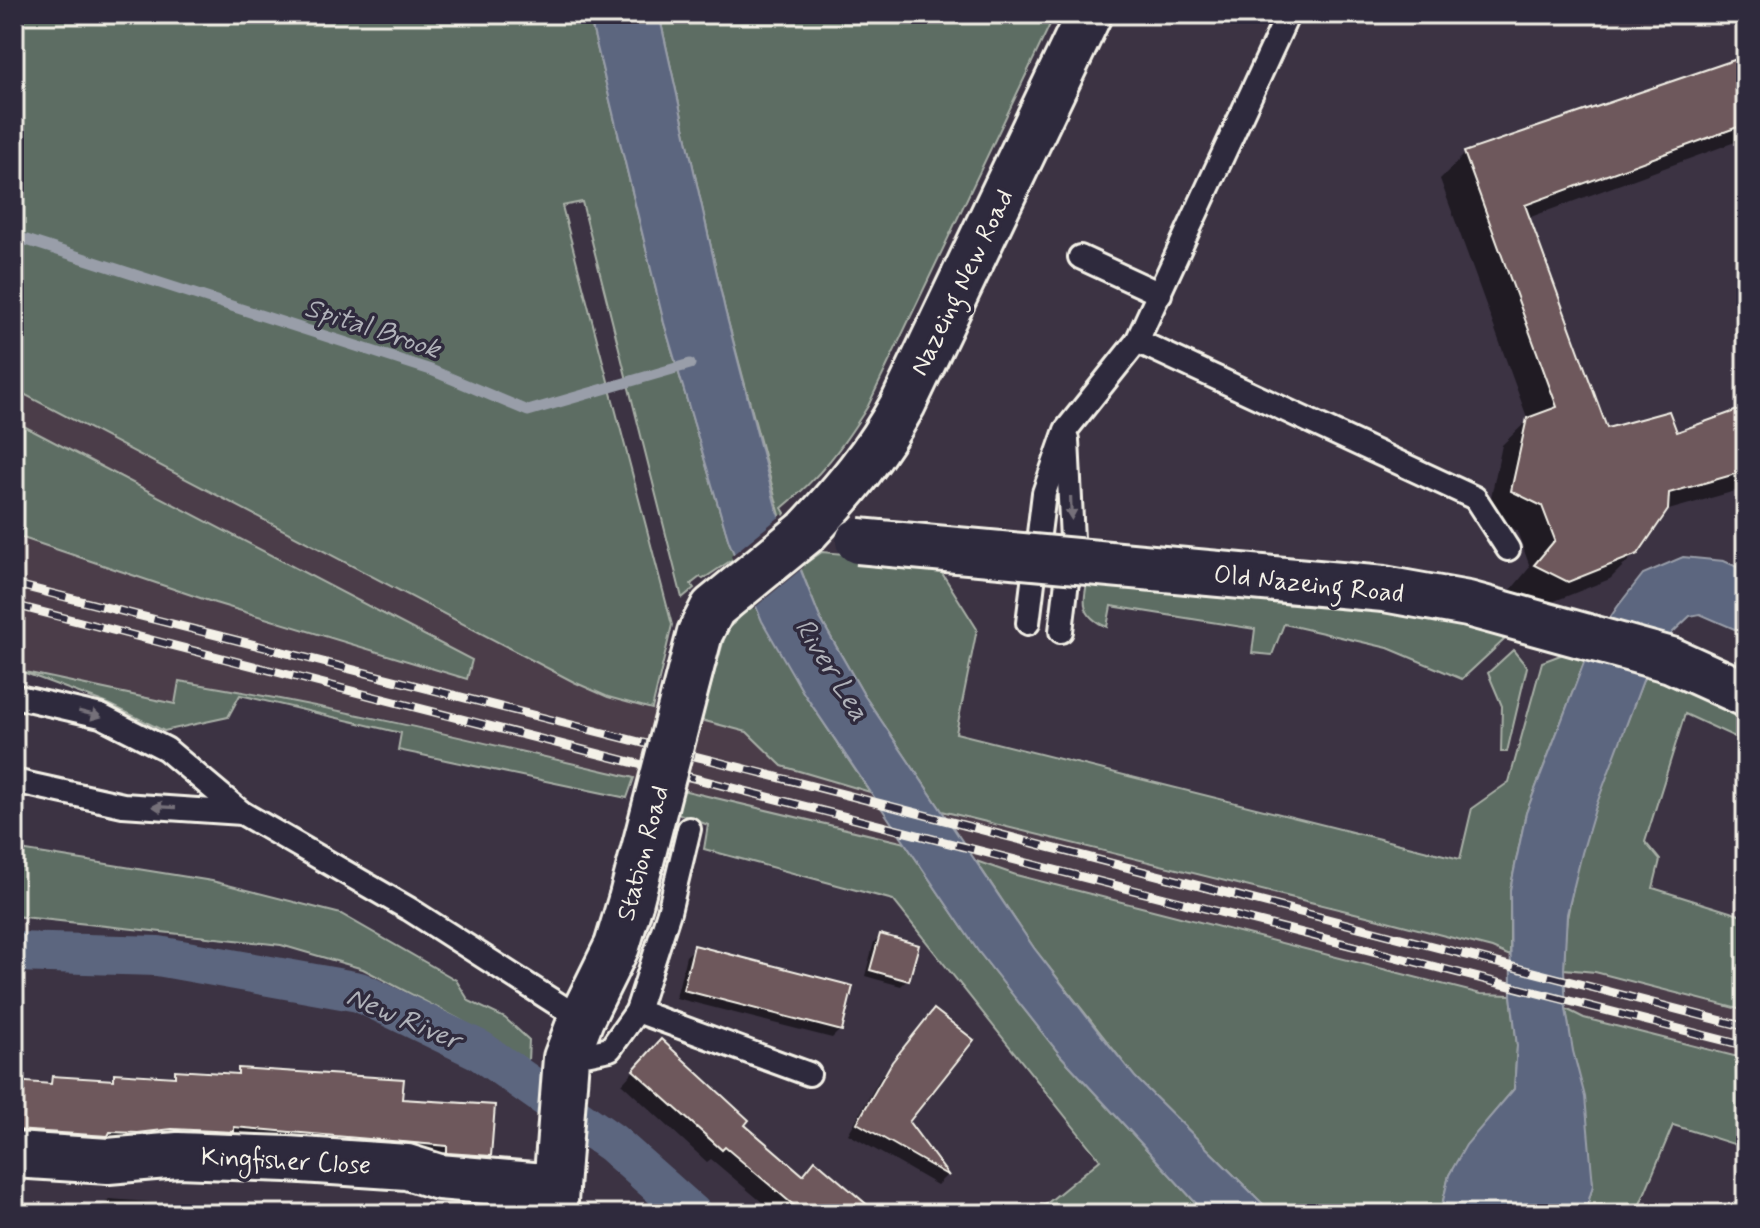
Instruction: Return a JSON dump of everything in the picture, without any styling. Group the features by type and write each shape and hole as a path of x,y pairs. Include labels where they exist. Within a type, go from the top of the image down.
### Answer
{"street":[{"name":"Nazeing New Road","path":"806,532 853,482 896,418 1089,14"},
{"name":"Old Nazeing Road","path":"806,532 858,541 1384,589 1468,604 1671,660 1746,694"},
{"name":"Station Road","path":"555,1201 560,1130 571,1050 617,946 705,621 713,608 806,532"},
{"name":"Kingfisher Close","path":"14,1155 108,1161 178,1155 407,1167 439,1177 555,1201"}],"lane":[{"path":"1028,623 1044,493 1066,430 1137,341 1288,14"},
{"path":"1080,257 1160,294"},
{"path":"1137,341 1475,498 1508,549"},
{"path":"1061,631 1072,539 1066,430"},
{"path":"14,696 101,716 166,749 242,813 409,909 571,1050 610,1049 637,1011 669,912 689,829"},
{"path":"14,781 123,805 242,813"},
{"path":"637,1011 809,1074"}],"shaded area":[{"path":"14,389 574,682 608,697 747,732 782,766 1746,1011 1746,1059 1119,902 828,825 378,717 180,681 175,704 14,670"}],"green space":[{"path":"14,14 589,14 664,323 736,557 703,579 700,577 691,584 694,588 682,598 582,202 562,206 672,625 652,709 608,697 574,682 14,389"},
{"path":"659,14 1055,14 868,406 830,461 782,508 785,513 781,519 725,310"},
{"path":"14,421 472,660 467,679 215,603 14,535"},
{"path":"822,552 935,562 977,629 956,733 1460,859 1472,808 1509,782 1542,662 1590,647 1526,813 1510,890 1510,956 1492,948 1383,920 942,811 864,695 820,618 800,567"},
{"path":"1089,576 1383,603 1492,627 1504,640 1462,679 1388,648 1284,624 1272,655 1252,653 1255,629 1111,606 1107,627 1098,623 1085,607"},
{"path":"754,602 803,692 870,792 782,766 747,732 701,720 726,632"},
{"path":"1513,650 1527,667 1507,752 1501,752 1502,706 1488,673"},
{"path":"1648,667 1746,706 1746,742 1685,714 1645,842 1660,860 1653,888 1746,917 1746,1011 1595,972 1564,969 1567,920 1582,850"},
{"path":"20,671 175,704 179,681 237,691 407,725 634,778 627,798 398,750 401,733 240,695 228,717 164,731 111,705"},
{"path":"682,790 905,843 978,951 1061,1056 1206,1214 1034,1214 1100,1160 893,900 704,849 708,825 677,813"},
{"path":"14,849 212,881 341,914 456,980 469,1001 505,1018 529,1040 528,1061 459,1019 363,969 281,945 14,916"},
{"path":"976,861 1016,875 1481,994 1511,995 1517,1046 1514,1089 1466,1146 1449,1175 1440,1214 1273,1214 1135,1077 1034,948"},
{"path":"1566,1009 1584,1018 1746,1059 1746,1148 1673,1125 1636,1214 1585,1214 1593,1185"}],"water":[{"name":"River Lea","path":"589,14 659,14 725,310 777,511 820,618 864,695 1034,948 1135,1077 1273,1214 1206,1214 1061,1056 978,951 803,692 762,621 729,542 664,323"},
{"path":"1683,557 1724,561 1746,571 1746,634 1700,614 1690,616 1673,632 1648,667 1596,806 1582,853 1567,914 1564,969 1566,1009 1585,1097 1593,1185 1585,1214 1440,1214 1449,1175 1466,1145 1514,1089 1517,1046 1511,995 1510,890 1526,813 1590,647 1643,574"}],"pier":[{"path":"783,514 804,567 753,609 731,556"}],"building":[{"path":"1746,56 1746,124 1525,205 1607,428 1669,411 1677,432 1746,407 1746,471 1669,493 1668,510 1638,554 1568,582 1534,565 1555,540 1542,506 1511,491 1527,418 1557,407 1464,152"},
{"path":"880,934 919,945 909,981 870,970"},
{"path":"694,945 853,986 842,1031 683,990"},
{"path":"934,1009 974,1040 909,1122 949,1176 857,1123 892,1062"},
{"path":"661,1039 749,1120 745,1125 803,1175 815,1160 878,1214 804,1214 725,1147 722,1150 633,1070"},
{"path":"238,1068 404,1079 402,1099 495,1105 491,1156 447,1153 447,1146 234,1127 234,1132 172,1129 110,1132 108,1136 14,1130 14,1081 51,1084 52,1076 114,1080 114,1073 175,1077 175,1070 238,1074"}],"waterway":[{"name":"Spital Brook","path":"14,236 431,370 528,411 690,364"},
{"name":"New River","path":"14,952 158,956 359,992 479,1050 612,1143 692,1214"}],"railway":[{"path":"14,584 1746,1027"},
{"path":"14,605 1746,1046"}]}
